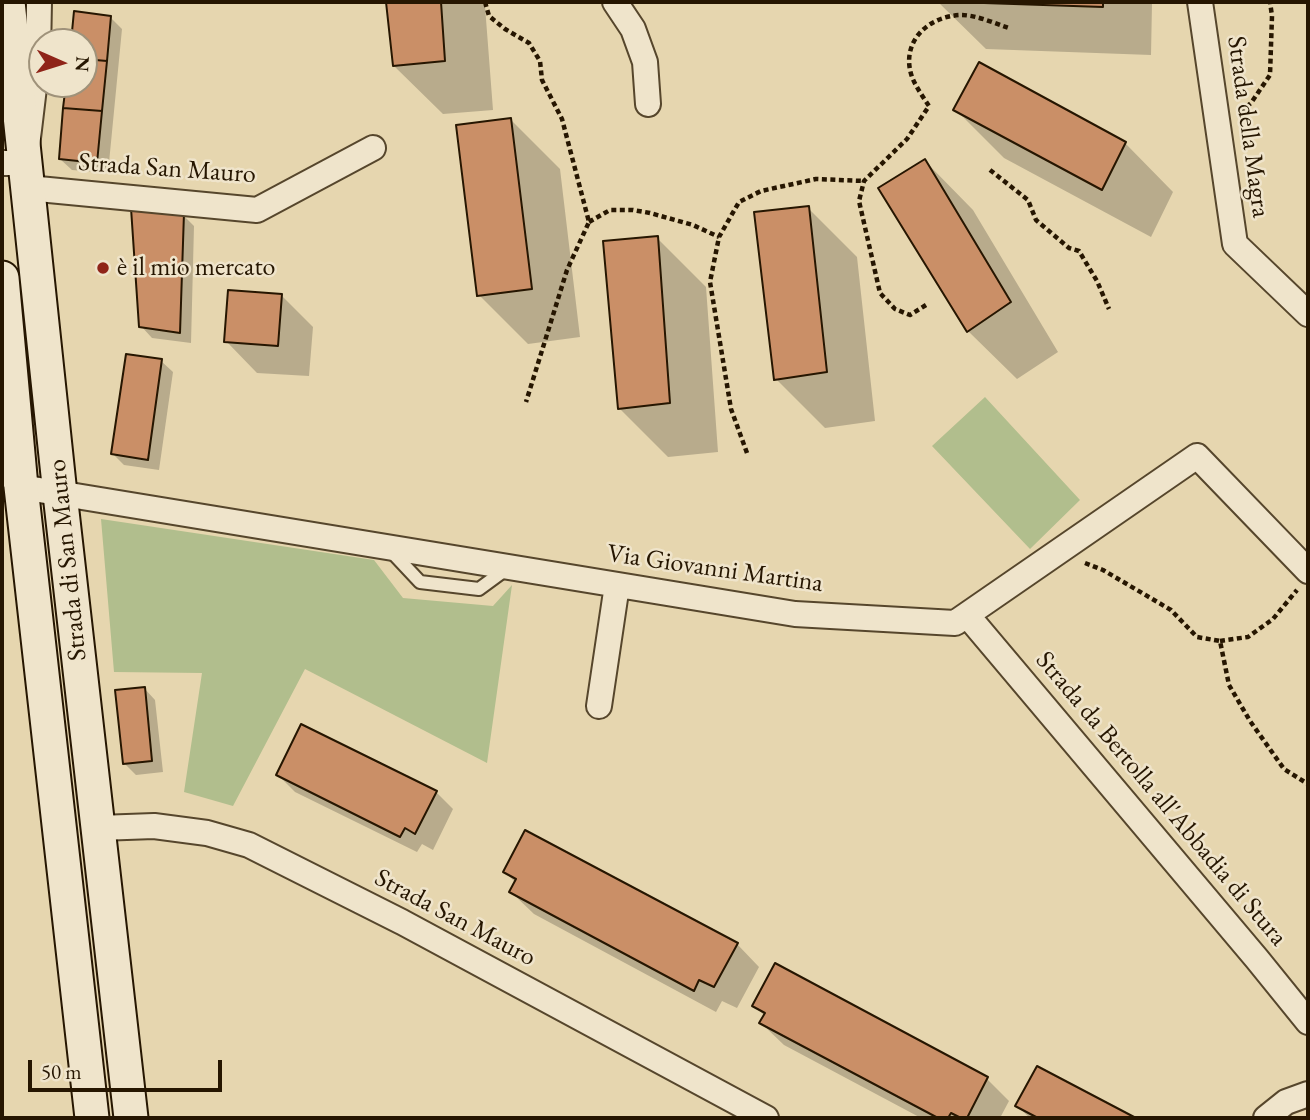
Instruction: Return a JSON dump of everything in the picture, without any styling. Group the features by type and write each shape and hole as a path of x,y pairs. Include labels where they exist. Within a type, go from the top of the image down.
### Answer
{"main road":[{"name":"Strada di San Mauro","path":"13,11 18,172 61,494 131,1118"},
{"name":"Strada di San Mauro","path":"2,278 13,398 11,481 92,1118"}],"street":[{"path":"18,172 38,54 39,2"},
{"path":"615,2 633,29 645,62 648,104"},
{"name":"Strada della Magra","path":"1200,2 1235,244 1308,314"},
{"name":"Strada San Mauro","path":"18,172 257,210 373,148"},
{"name":"Via Giovanni Martina","path":"11,481 61,494 796,614 956,623 1197,456 1305,578"},
{"path":"599,706 617,585"},
{"name":"Strada da Bertolla all'Abbadia di Stura","path":"967,615 1308,1022"},
{"name":"Strada San Mauro","path":"99,828 154,826 207,832 249,845 402,922 766,1118"},
{"path":"1266,1118 1286,1102 1308,1094"}],"path":[{"path":"485,2 489,16 529,43 540,61 542,80 562,119 589,222"},
{"path":"1218,131 1251,103 1270,75 1270,2"},
{"path":"926,305 910,315 895,309 880,293 859,201 864,181 907,139 929,106 912,76 909,54 922,28 939,19 962,15 1009,28"},
{"path":"990,170 1028,200 1036,220 1069,248 1079,251 1097,281 1109,309"},
{"path":"747,453 730,409 710,282 719,237 739,202 761,191 816,179 864,181"},
{"path":"526,402 567,270 589,222 610,210 633,210 694,225 719,237"},
{"path":"1058,552 1103,570 1137,589 1171,610 1197,637 1220,641 1248,637 1273,619 1305,578"},
{"path":"1220,641 1230,685 1251,721 1284,769 1308,784"}],"green space":[{"path":"985,397 1080,500 1030,549 932,446"},
{"path":"101,519 374,560 403,598 493,606 512,585 487,763 305,669 233,806 184,792 202,673 114,672"}],"building":[{"path":"386,2 441,2 445,61 393,66"},
{"path":"954,2 1103,2 1103,7"},
{"path":"74,11 111,16 107,61 98,60 98,28 72,28"},
{"path":"98,60 107,61 102,111 63,108 64,98 98,98"},
{"path":"979,62 1126,142 1102,190 953,110"},
{"path":"63,108 102,111 97,163 59,159"},
{"path":"511,118 532,289 477,296 456,125"},
{"path":"925,159 1011,302 967,332 878,188"},
{"path":"809,206 827,372 774,380 754,212"},
{"path":"131,208 184,213 180,333 139,327"},
{"path":"658,236 670,403 618,409 603,241"},
{"path":"228,290 282,294 278,346 224,342"},
{"path":"126,354 162,359 148,460 111,454"},
{"path":"145,687 152,761 123,764 115,690"},
{"path":"301,724 437,791 415,834 405,828 400,837 276,775"},
{"path":"525,830 738,943 714,987 699,980 694,991 509,892 516,879 503,872"},
{"path":"775,963 988,1077 967,1118 951,1113 948,1118 938,1118 759,1023 765,1013 752,1006"},
{"path":"1037,1066 1136,1118 1038,1118 1015,1106"}],"place":[{"name":"è il mio mercato","path":"103,268"}]}
